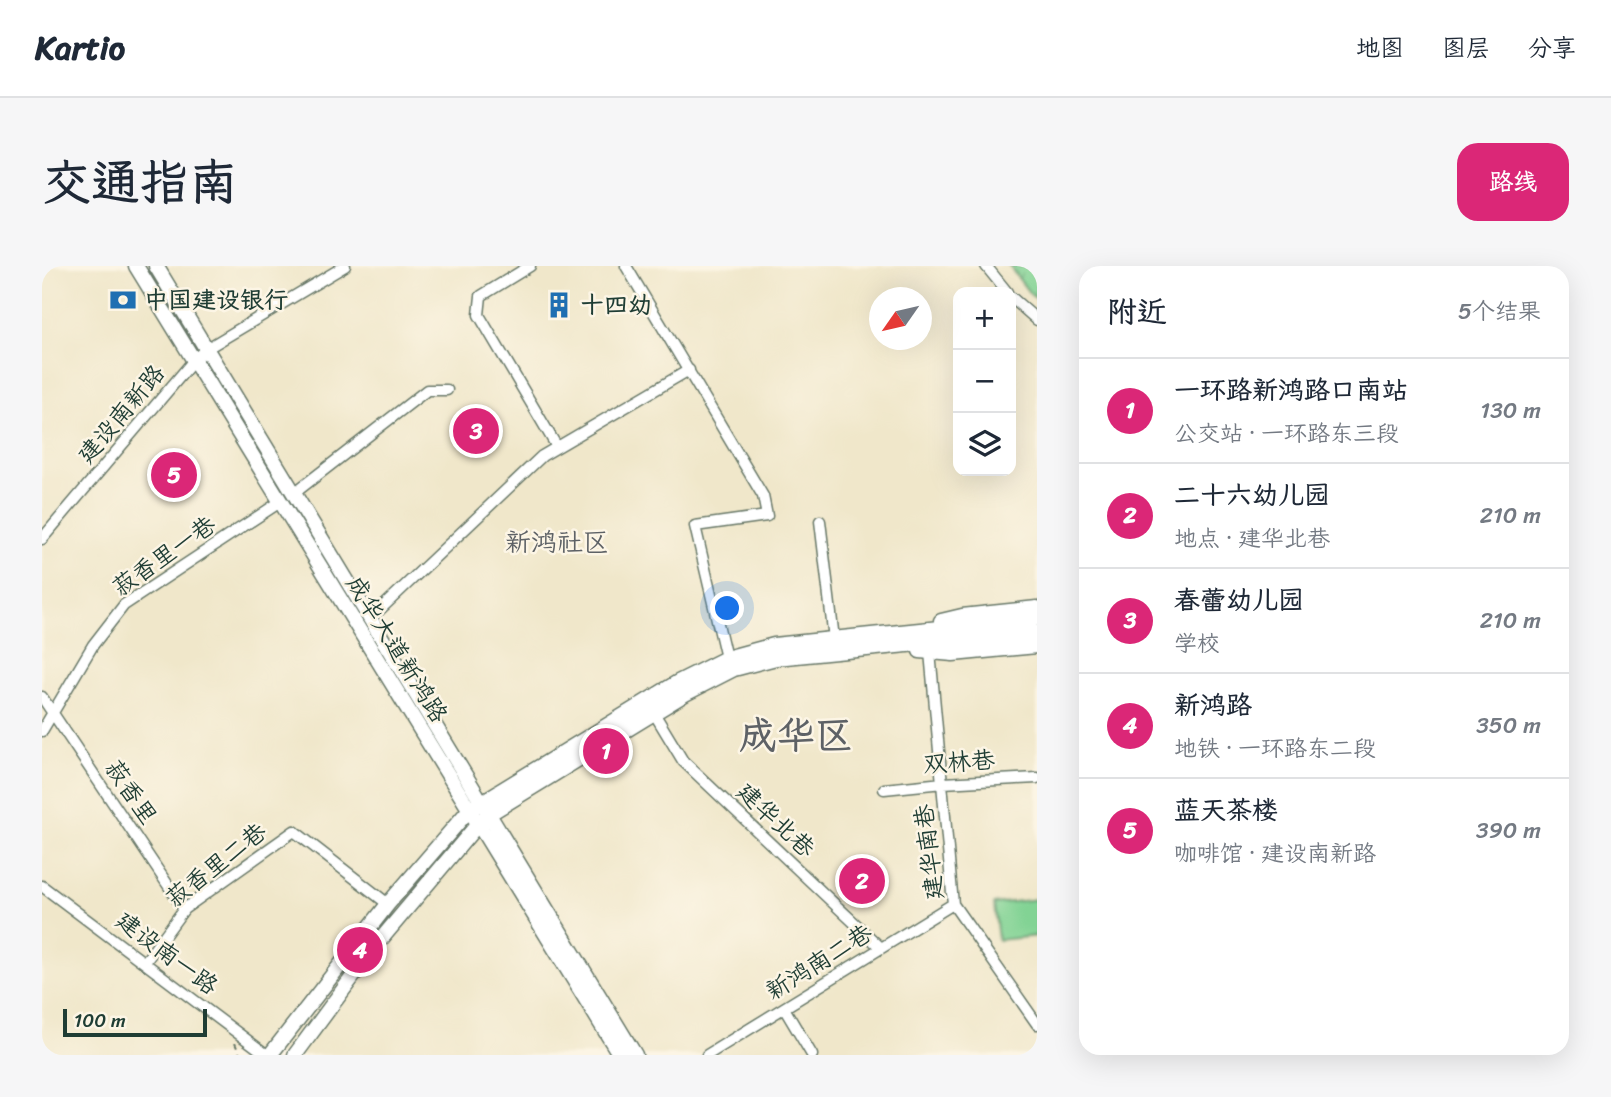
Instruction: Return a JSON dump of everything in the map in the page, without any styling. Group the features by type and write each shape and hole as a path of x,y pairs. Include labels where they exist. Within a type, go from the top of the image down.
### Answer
{"main road":[{"name":"成华大道新鸿路","path":"136,266 280,502 480,808 635,1055"},
{"name":"成华大道新鸿路","path":"156,266 370,619 480,808 478,824 620,1055"},
{"path":"887,641 962,616 1037,608"},
{"path":"480,808 713,679 759,661 1037,618"},
{"path":"268,1055 388,904 480,808 678,682 726,658 774,645 834,639 887,641 1037,632"},
{"path":"887,641 929,652 953,654 1037,646"},
{"path":"295,1055 377,944 478,824"}],"street":[{"name":"建设南新路","path":"42,539 206,349 345,266"},
{"path":"530,266 481,296 479,315 557,447"},
{"path":"626,266 764,496 767,516 695,526 726,658"},
{"path":"986,266 1003,287"},
{"path":"1016,301 1037,320"},
{"path":"370,619 542,456 689,370"},
{"path":"293,494 427,390 447,390"},
{"name":"菽香里一巷","path":"42,731 93,645 124,606 280,502"},
{"path":"820,521 834,639"},
{"name":"建华南巷","path":"929,652 953,904 1037,1024"},
{"name":"菽香里","path":"42,697 184,909"},
{"name":"建华北巷","path":"654,713 683,761 881,948"},
{"name":"双林巷","path":"884,789 1037,778"},
{"name":"菽香里二巷","path":"145,962 184,909 294,831 388,904"},
{"name":"建设南一路","path":"42,886 268,1055"},
{"name":"新鸿南二巷","path":"707,1055 953,904"},
{"path":"784,1008 812,1055"}],"green space":[{"path":"1009,266 1037,266 1037,299 1031,295"},
{"path":"1037,899 1037,936 998,940 994,904"}],"place":[{"name":"中国建设银行","path":"123,300"},
{"name":"十四幼","path":"559,305"},
{"name":"春蕾幼儿园","path":"476,431"},
{"name":"蓝天茶楼","path":"174,475"},
{"name":"一环路新鸿路口南站","path":"606,751"},
{"name":"二十六幼儿园","path":"862,881"},
{"name":"新鸿路","path":"360,950"}],"district":[{"name":"新鸿社区","path":"557,542"},
{"name":"成华区","path":"796,735"}]}
